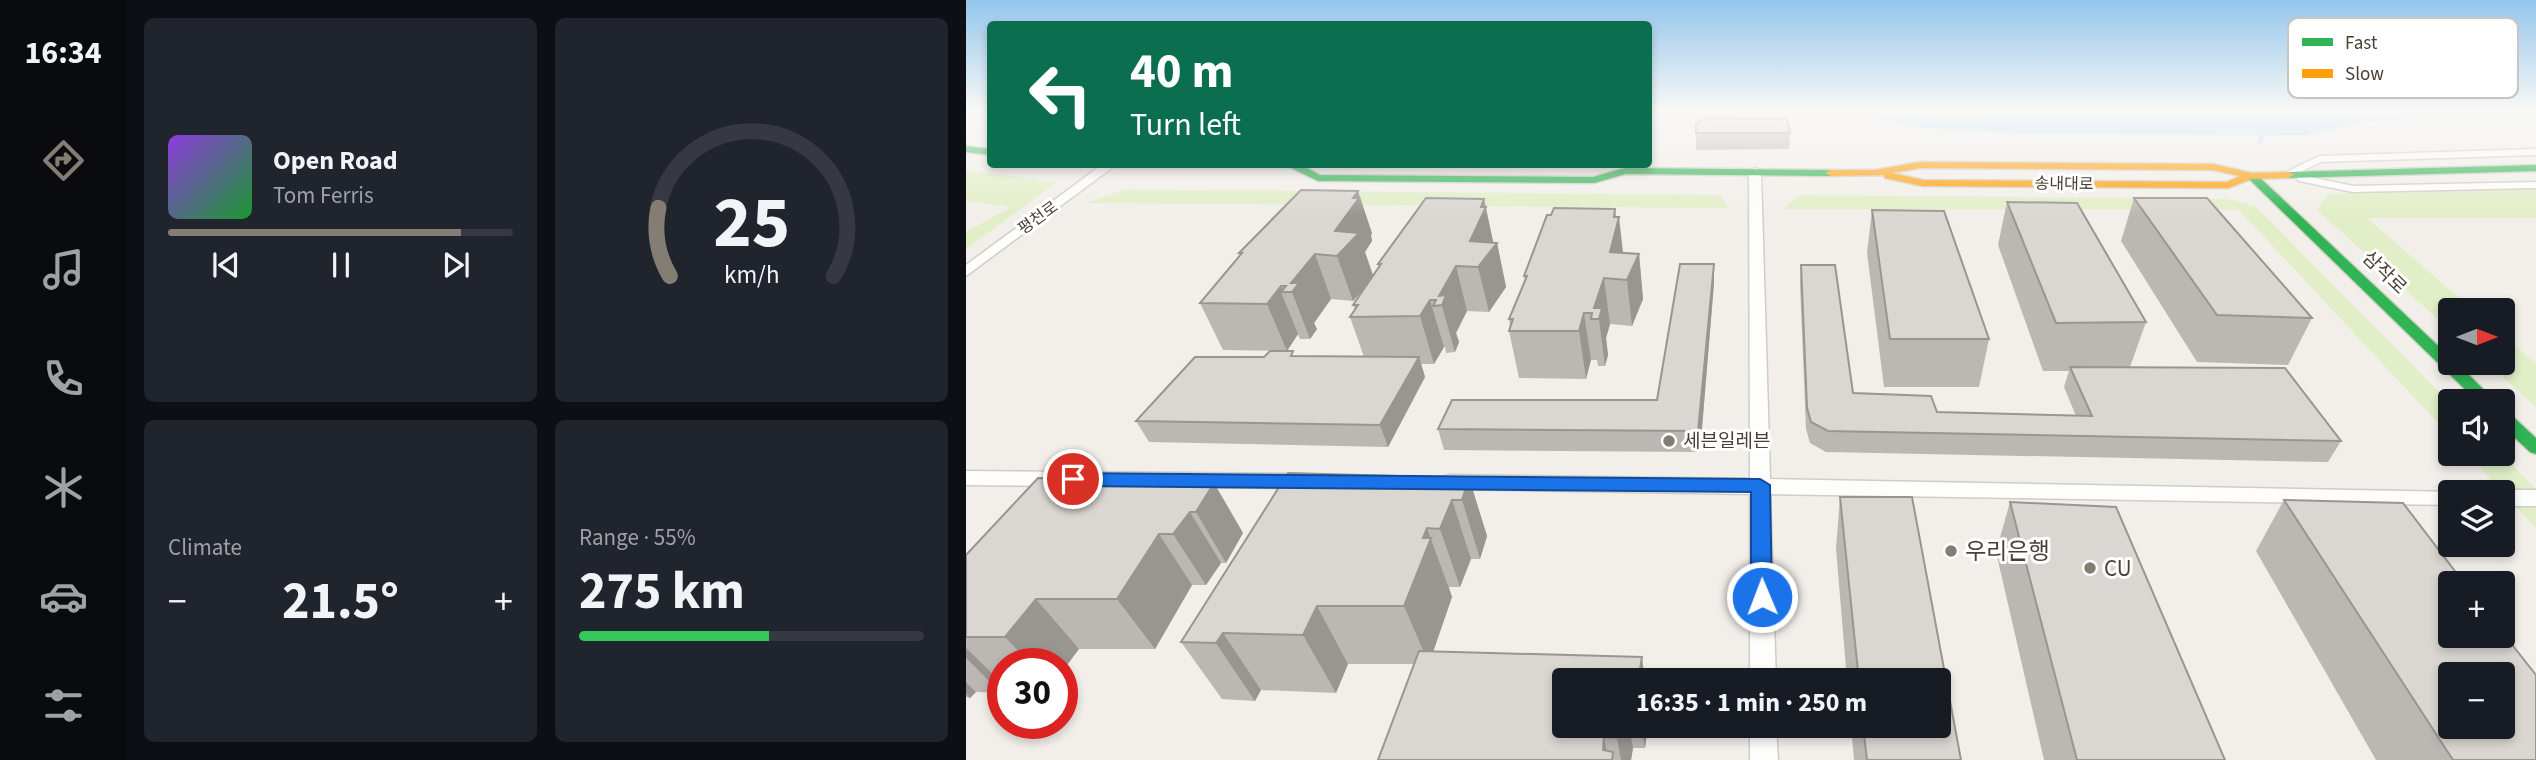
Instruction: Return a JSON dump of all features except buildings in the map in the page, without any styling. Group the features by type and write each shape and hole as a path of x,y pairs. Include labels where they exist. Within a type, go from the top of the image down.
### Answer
{"street":[{"path":"966,149 987,152"},
{"name":"평천로","path":"966,272 1106,168"},
{"name":"송내대로","path":"1305,168 1318,178 1594,180 1625,170"},
{"name":"송내대로","path":"1619,168 1875,173 1923,183 2228,186 2252,176 2536,168"},
{"path":"1755,172 1763,668"},
{"name":"삼작로","path":"2252,176 2474,389"},
{"path":"2515,428 2536,448"},
{"path":"966,478 1327,481"},
{"path":"1423,482 2438,497"},
{"path":"2515,498 2536,498"},
{"path":"1763,738 1764,760"}],"lane":[{"path":"2288,175 2320,159 2536,152"},
{"path":"2288,175 2353,189 2536,184"}],"green space":[{"path":"966,171 1057,182 966,249 966,232 1011,207 966,201"},
{"path":"2536,187 2536,218 2367,218 2459,298 2438,298 2438,319 2317,210 2328,194"},
{"path":"1126,189 1720,195 1728,208 1086,203"},
{"path":"1800,195 2228,199 2255,206 2438,391 2438,423 2239,210 1783,209"},
{"path":"2515,346 2536,364 2536,407 2500,375 2515,375"},
{"path":"2478,466 2513,466 2536,489 2536,528 2515,506 2515,480 2491,480"}],"traffic: fast":[{"path":"966,149 987,152"},
{"path":"1298,168 1318,178 1594,180 1625,171 1831,173"},
{"path":"2288,175 2536,168"},
{"path":"2252,176 2474,389"},
{"path":"2515,428 2536,448"}],"traffic: slow":[{"path":"1831,173 1875,173 1920,165 2213,167 2252,176 2288,175"},
{"path":"1889,176 1923,183 2228,185 2246,178"}],"place":[{"name":"세븐일레븐","path":"1669,441"},
{"name":"우리은행","path":"1951,551"},
{"name":"CU","path":"2090,568"}],"route":[{"path":"1073,479 1760,485 1762,597"}]}
